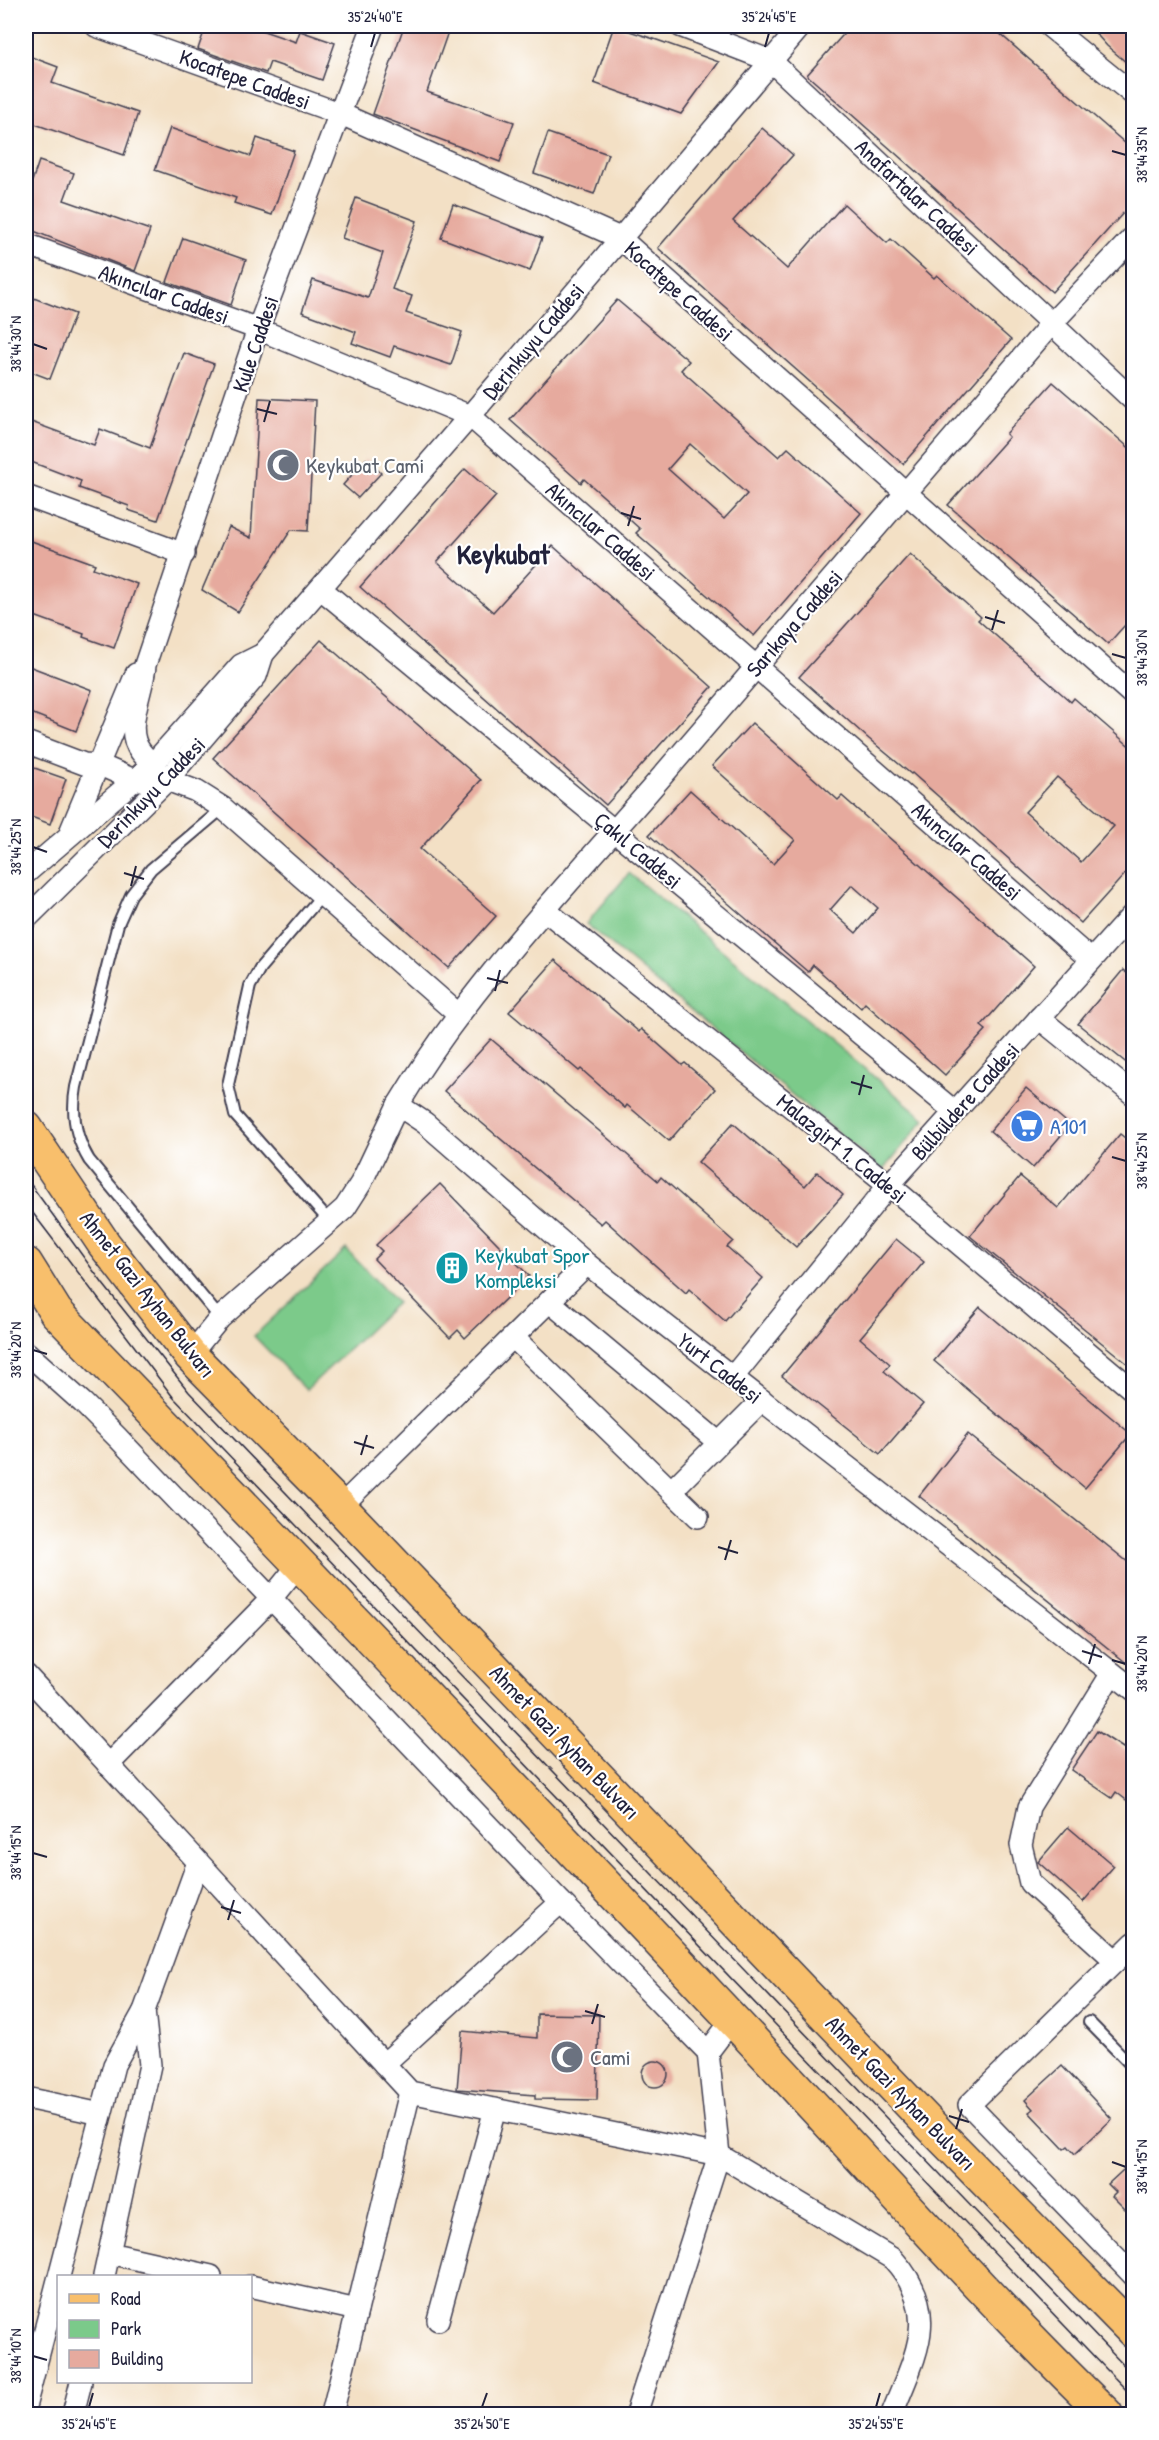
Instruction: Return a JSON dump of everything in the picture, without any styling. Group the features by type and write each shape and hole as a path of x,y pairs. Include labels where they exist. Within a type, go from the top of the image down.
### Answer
{"main road":[{"name":"Ahmet Gazi Ayhan Bulvarı","path":"26,1128 104,1244 190,1355 340,1507 932,2126 1134,2332"},
{"path":"26,1264 56,1311 300,1563 733,2019 1046,2356 1106,2415"}],"street":[{"name":"Kocatepe Caddesi","path":"96,26 341,114 620,238 1134,696"},
{"name":"Kule Caddesi","path":"167,780 140,752 134,733 134,720 145,683 145,665 258,329 373,26"},
{"name":"Anafartalar Caddesi","path":"680,26 771,61 1134,401"},
{"name":"Derinkuyu Caddesi","path":"26,873 152,765 241,665 263,654 470,416 801,26"},
{"path":"1049,26 1134,95"},
{"name":"Sarıkaya Caddesi","path":"459,1015 1052,323 1134,236"},
{"name":"Akıncılar Caddesi","path":"26,244 258,329 470,416 1091,960"},
{"path":"26,496 184,554"},
{"name":"Çakıl Caddesi","path":"321,588 955,1112"},
{"name":"Derinkuyu Caddesi","path":"26,919 167,780 256,676 263,654"},
{"name":"Kule Caddesi","path":"68,836 100,765 133,677 145,665"},
{"path":"26,742 84,764 100,765 134,780 167,780 196,791 223,808 459,1015 420,1068 398,1105 354,1196 330,1222 220,1318 190,1355"},
{"name":"Malazgirt 1. Caddesi","path":"546,911 890,1185 1134,1391"},
{"name":"Bülbüldere Caddesi","path":"732,1378 890,1185 1134,913"},
{"path":"1039,1018 1134,1095"},
{"name":"Yurt Caddesi","path":"398,1105 425,1123 587,1264 1134,1690"},
{"path":"340,1507 587,1264"},
{"path":"550,1302 718,1442"},
{"path":"514,1338 698,1517"},
{"path":"26,1352 83,1403 270,1600 708,2052 718,2155 636,2415"},
{"path":"671,1491 762,1400"},
{"path":"108,1765 270,1600 300,1563"},
{"path":"1112,1673 1029,1807 1021,1845 1030,1883 1116,1960"},
{"path":"26,1675 410,2092 718,2155 893,2259 910,2280 920,2305 921,2333 915,2360 892,2415"},
{"path":"59,2275 114,2065 144,2011 198,1862"},
{"path":"384,2064 561,1902"},
{"path":"1134,1943 969,2105 1134,2276"},
{"path":"104,2275 150,2065 144,2011"},
{"path":"708,2052 733,2019"},
{"path":"332,2415 410,2092"},
{"path":"26,2098 101,2114"},
{"path":"438,2320 495,2109"},
{"path":"109,2253 202,2275"},
{"path":"26,2403 57,2284"},
{"path":"252,2286 357,2310"},
{"path":"74,2415 81,2383"}],"lane":[{"path":"220,1318 89,1160 77,1134 73,1109 76,1088 124,909 151,869 223,808"},
{"path":"323,894 260,968 250,986 228,1085 235,1115 330,1222"},
{"path":"1089,2022 1134,2068"}],"green space":[{"path":"629,873 925,1119 883,1170 586,924"},
{"path":"346,1249 397,1303 306,1390 254,1336"}],"building":[{"path":"206,26 249,26 296,42 300,31 335,43 322,80 270,62 266,73 198,49"},
{"path":"404,26 450,26 427,92 514,122 500,162 373,114"},
{"path":"614,26 719,62 681,114 594,83"},
{"path":"851,26 991,26 1134,151 1134,201 1052,292 807,75"},
{"path":"1089,26 1134,26 1134,69 1107,46"},
{"path":"26,55 58,67 52,83 138,113 124,155 26,121"},
{"path":"170,128 251,156 257,138 294,151 272,215 234,203 236,198 155,170"},
{"path":"762,128 793,155 733,221 787,269 844,204 887,243 891,239 934,278 937,275 1011,340 903,464 658,248"},
{"path":"548,133 608,154 594,194 534,173"},
{"path":"39,161 74,173 64,200 150,230 135,271 26,228 26,199"},
{"path":"356,198 417,221 392,289 412,296 406,313 462,332 451,365 394,346 390,357 352,343 356,332 302,312 313,280 368,298 383,253 342,238"},
{"path":"453,204 542,238 530,271 441,238"},
{"path":"183,238 246,260 231,305 167,282"},
{"path":"26,295 75,314 50,379 26,370"},
{"path":"617,300 689,361 681,370 779,457 788,448 861,513 754,636 636,533 640,529 584,479 581,483 510,420","holes":["690,444 747,494 724,519 668,469"]},
{"path":"184,353 214,364 158,520 128,510 129,506 79,488 81,481 26,460 26,420 94,445 100,429 150,448"},
{"path":"1053,382 1134,452 1134,615 1108,644 948,505 1009,437 1006,434"},
{"name":"Keykubat Cami","path":"259,398 315,401 308,531 291,530 238,612 202,590 229,527 251,538"},
{"path":"366,459 381,473 358,498 343,485"},
{"path":"465,469 496,496 437,562 493,612 553,546 712,687 606,805 360,587"},
{"path":"26,539 95,564 93,568 137,584 114,648 83,637 84,634 26,613"},
{"path":"910,554 981,617 978,620 1071,702 1074,698 1134,750 1134,864 1081,923 912,773 869,739 799,677","holes":["1057,777 1114,826 1081,862 1025,812"]},
{"path":"321,640 481,780 420,849 496,916 449,968 213,758"},
{"path":"26,665 92,690 76,731 26,711"},
{"path":"752,723 838,800 842,796 1034,966 981,1026 986,1030 945,1075 865,1003 861,1008 813,965 808,972 649,835 690,790 773,864 795,840 712,766","holes":["852,885 878,908 856,933 830,910"]},
{"path":"26,765 66,779 50,824 26,815"},
{"path":"555,960 639,1032 641,1029 682,1065 685,1063 715,1089 669,1141 627,1105 625,1108 581,1069 579,1071 509,1012"},
{"path":"1123,970 1134,979 1134,1069 1078,1024"},
{"path":"491,1039 658,1181 661,1177 733,1241 727,1247 763,1278 725,1321 689,1289 686,1293 605,1220 601,1224 444,1091"},
{"path":"1026,1088 1070,1125 1033,1168 990,1131"},
{"path":"733,1123 805,1186 817,1172 843,1195 796,1247 698,1162"},
{"path":"1120,1134 1134,1145 1134,1369 970,1236 1020,1176 1058,1208"},
{"name":"Keykubat Spor Kompleksi","path":"440,1184 529,1276 465,1338 458,1330 450,1338 374,1259 382,1251 376,1245"},
{"path":"896,1239 924,1262 860,1338 890,1364 884,1371 923,1404 880,1454 782,1376"},
{"path":"980,1307 1131,1434 1085,1488 934,1361"},
{"path":"968,1434 1134,1567 1134,1669 919,1496"},
{"path":"1097,1731 1134,1755 1134,1806 1116,1792 1112,1798 1071,1770"},
{"path":"1068,1827 1114,1866 1083,1902 1038,1862"},
{"path":"537,2014 599,2015 597,2100 535,2099 535,2095 457,2089 462,2031 537,2038"},
{"path":"655,2061 664,2065 668,2074 664,2083 655,2087 646,2083 642,2074 646,2065"},
{"path":"1062,2066 1112,2119 1075,2154 1068,2146 1064,2149 1029,2112 1033,2109 1025,2100"},
{"path":"1134,2160 1134,2218 1112,2196 1116,2192 1108,2184"}],"tram line":[{"path":"26,1178 103,1284 189,1392 1134,2376"},
{"path":"26,1204 173,1397 1134,2398"}],"place":[{"name":"Keykubat Cami","path":"283,465"},
{"name":"A101","path":"1027,1126"},
{"name":"Keykubat Spor Kompleksi","path":"452,1268"},
{"name":"Cami","path":"567,2057"}],"district":[{"name":"Keykubat","path":"503,554"}]}
